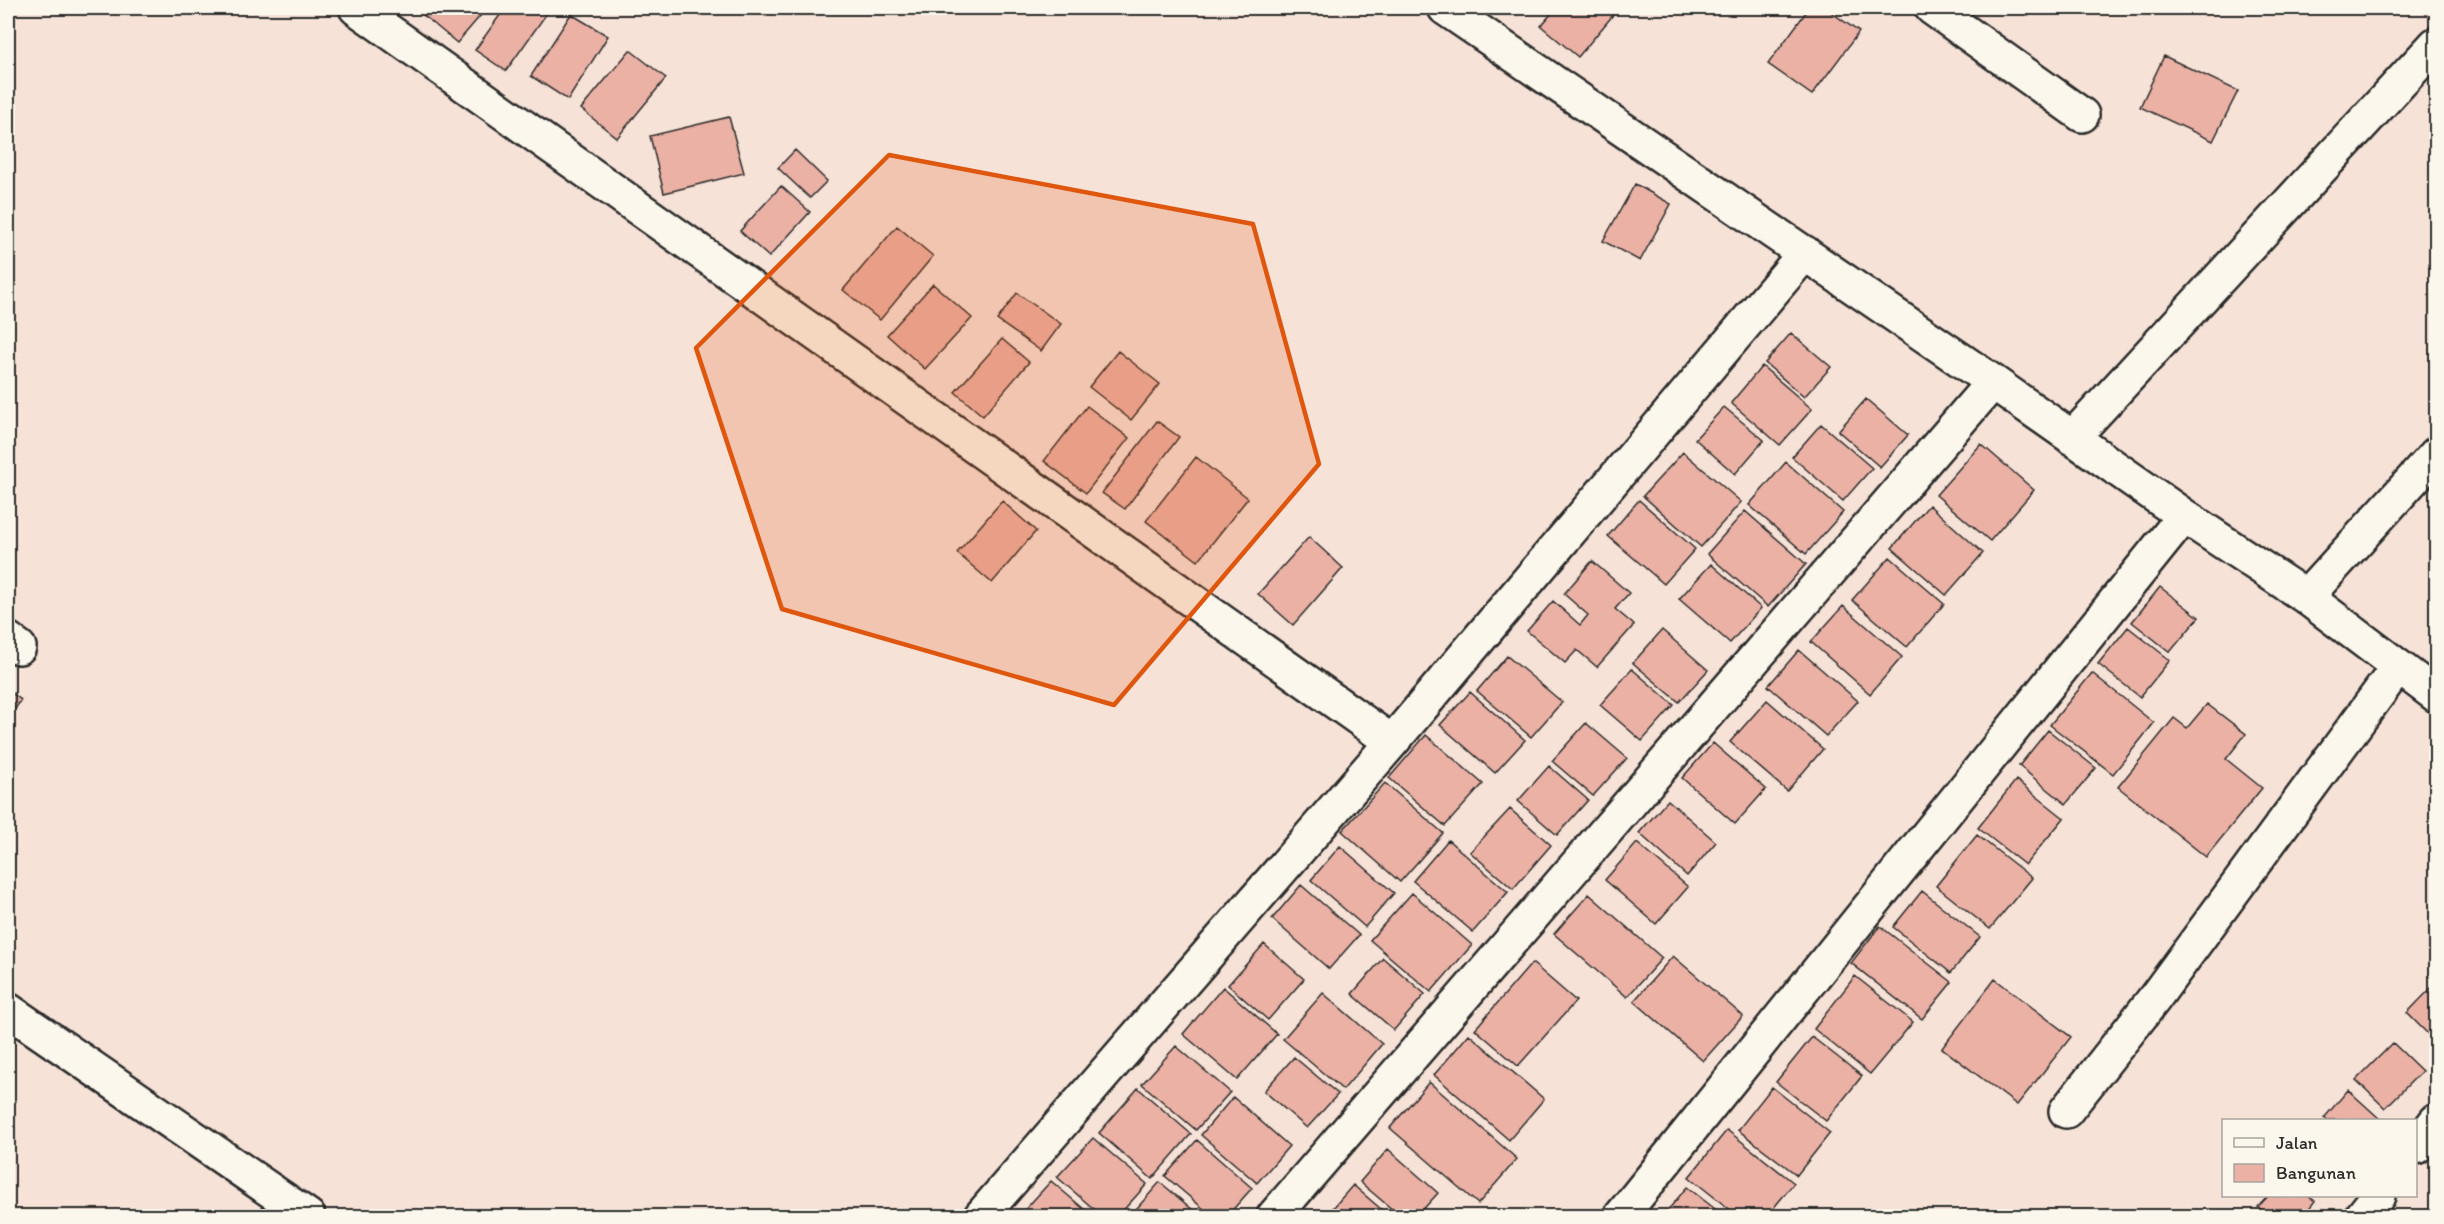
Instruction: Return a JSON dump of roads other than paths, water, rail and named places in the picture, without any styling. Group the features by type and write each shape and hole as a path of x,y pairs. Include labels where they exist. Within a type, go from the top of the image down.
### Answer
{"street":[{"path":"356,8 1392,742"},
{"path":"1445,8 1993,382 2184,516 2307,597 2436,695"},
{"path":"1932,8 2082,115"},
{"path":"2072,438 2436,44"},
{"path":"981,1216 1392,742 1805,254"},
{"path":"1274,1216 1993,382"},
{"path":"2307,597 2436,454"},
{"path":"1621,1216 2184,516"},
{"path":"2066,1111 2154,999 2398,667"},
{"path":"8,1010 308,1216"},
{"path":"2417,1145 2436,1121"},
{"path":"2362,1216 2377,1197"}]}
